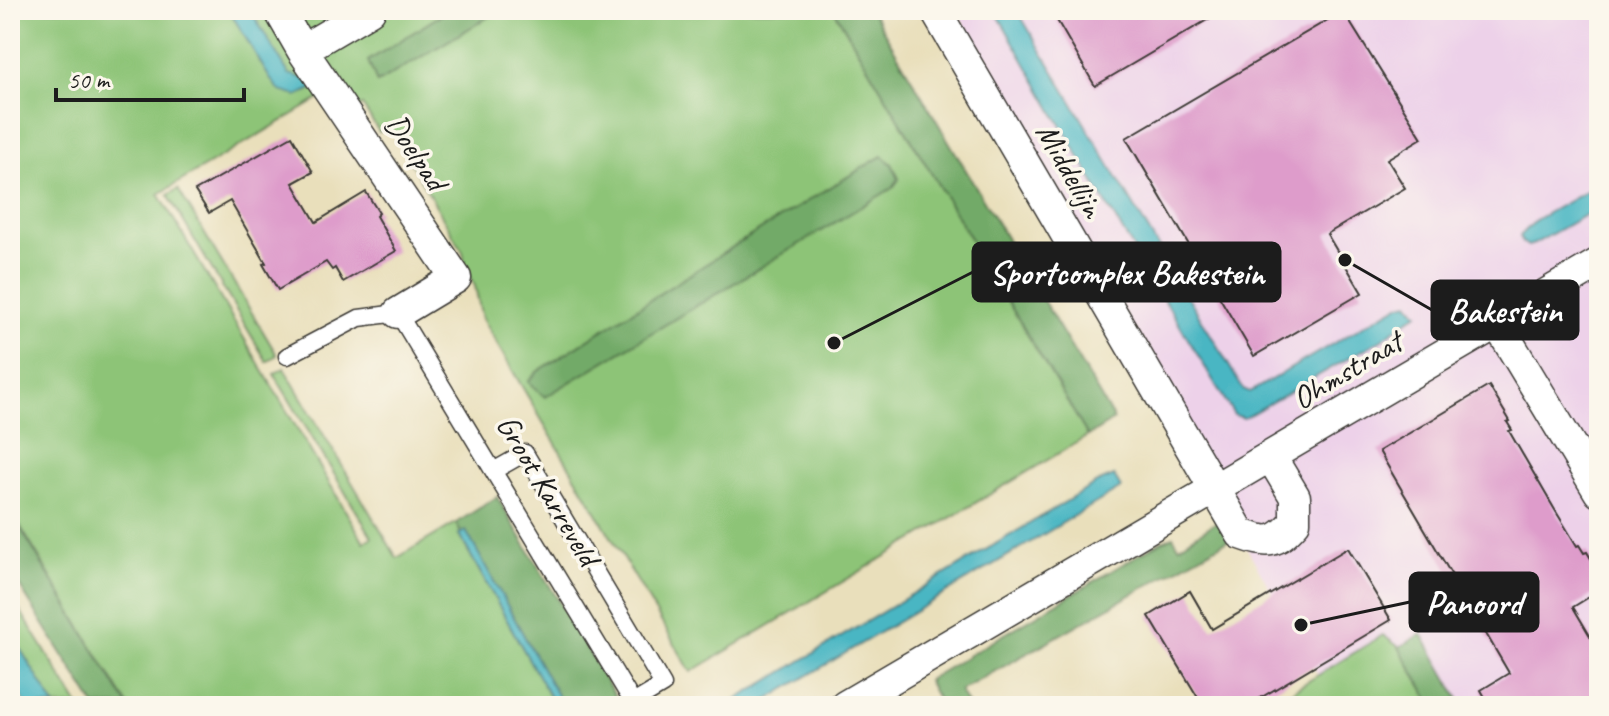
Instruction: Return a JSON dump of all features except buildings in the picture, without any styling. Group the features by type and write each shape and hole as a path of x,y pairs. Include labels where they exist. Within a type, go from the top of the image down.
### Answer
{"street":[{"name":"Doelpad","path":"279,10 302,50 456,278 398,313"},
{"path":"302,50 370,10"},
{"name":"Middellijn","path":"935,10 1215,491"},
{"name":"Ohmstraat","path":"1215,491 1599,263"},
{"path":"1497,323 1599,492"},
{"path":"845,706 1215,491 1241,534 1261,541 1281,537 1295,522 1295,497 1271,457"}],"lane":[{"path":"287,356 359,318 398,313"},
{"name":"Groot Karreveld","path":"398,313 634,704"},
{"path":"495,470 525,453 534,467 663,685 634,704"}],"shaded area":[{"path":"956,10 1599,10 1599,706 1335,706"}],"green space":[{"path":"10,10 229,10 271,80 306,92 322,84 289,74 250,10 449,10 369,61 377,83 500,10 834,10 1088,436 691,672 482,319 463,252 390,127 379,132 362,105 342,120 326,95 159,194 364,542 372,537 274,374 284,368 397,558 456,523 461,533 459,535 555,706 128,706 10,509","holes":["882,156 892,164 899,179 529,382 537,372"]},
{"path":"449,10 500,10 377,83 368,61"},
{"path":"834,10 871,10 1114,420 1088,436"},
{"path":"882,156 892,164 899,179 894,187 545,397 528,382 537,372"},
{"path":"178,189 277,355 267,362 168,195"},
{"path":"497,497 621,706 563,706 466,531 461,533 456,523"},
{"path":"10,509 128,706 95,706 10,571"},
{"path":"1221,519 1234,537 960,691 968,706 941,706 927,680 1162,541 1173,536 1179,546"},
{"path":"10,594 79,706 55,706 10,632"},
{"path":"1422,634 1463,706 1433,706 1399,647"},
{"path":"1383,635 1399,647 1433,706 1268,706"}],"water":[{"path":"229,10 250,10 289,74 322,84 297,96 280,91"},
{"path":"995,10 1017,10 1243,389 1250,392 1401,304 1409,302 1418,313 1382,339 1244,418 1234,415 1107,205"},
{"path":"1599,184 1599,207 1534,244 1528,246 1522,242 1520,236 1537,219"},
{"path":"1114,476 1121,488 757,706 726,706 1097,483"},
{"path":"466,531 563,706 555,706 459,534"},
{"path":"10,632 55,706 27,706 10,679"}],"place":[{"name":"Bakestein","path":"1345,260"},
{"name":"Sportcomplex Bakestein","path":"834,343"},
{"name":"Panoord","path":"1301,625"}]}
